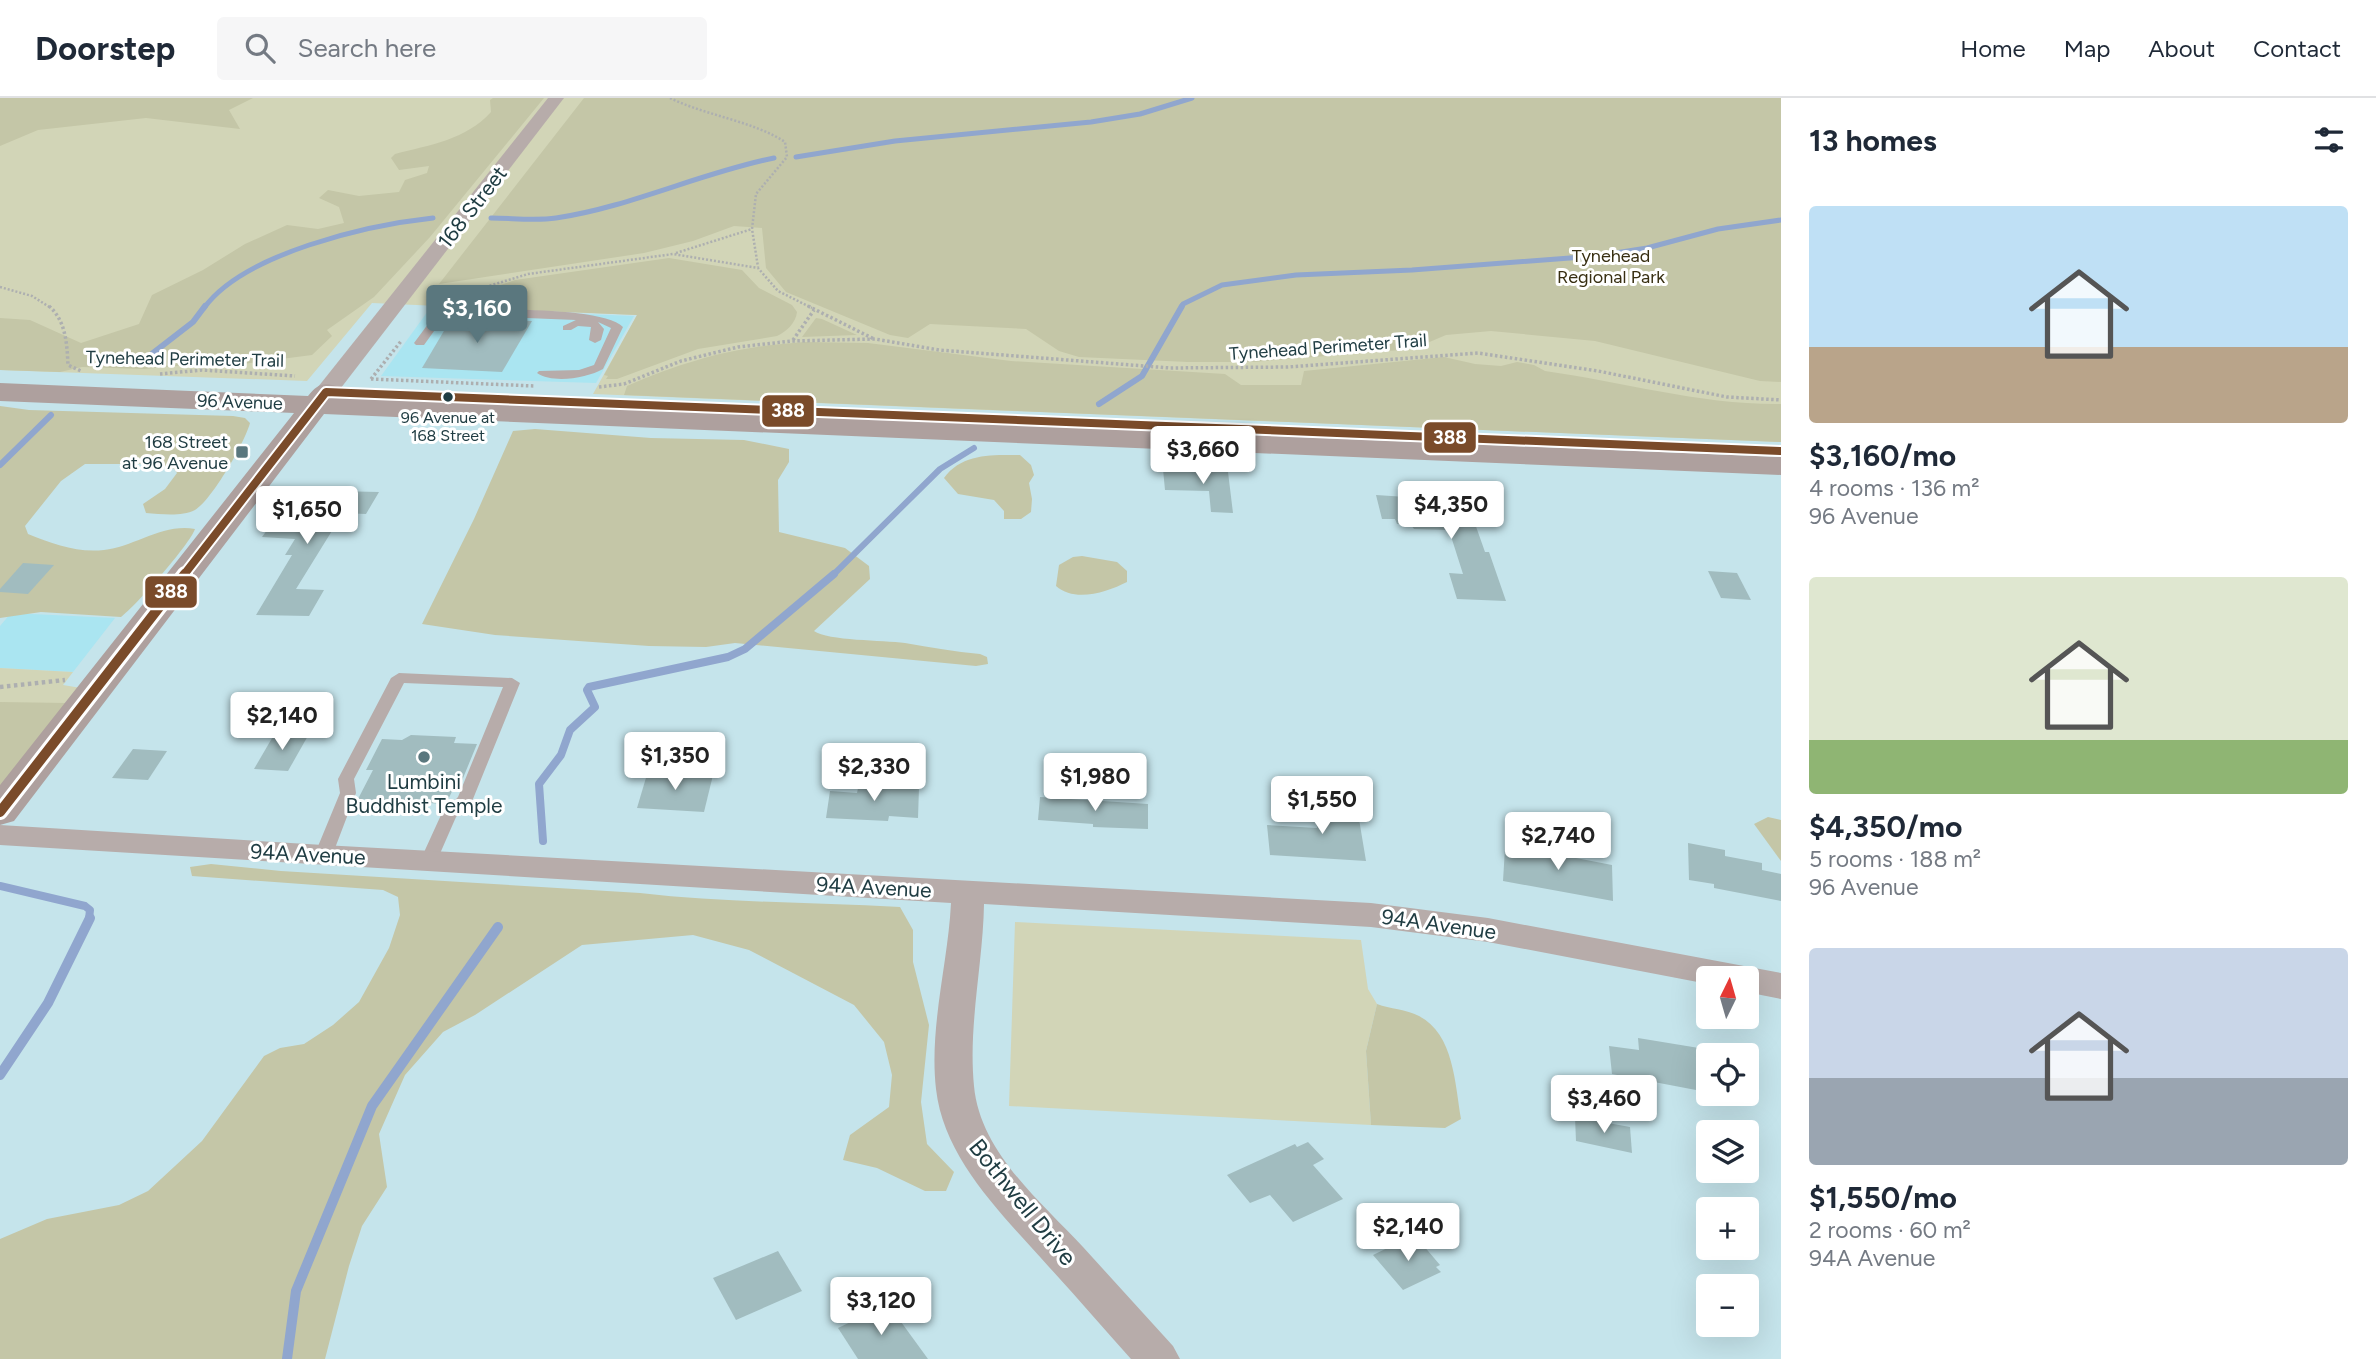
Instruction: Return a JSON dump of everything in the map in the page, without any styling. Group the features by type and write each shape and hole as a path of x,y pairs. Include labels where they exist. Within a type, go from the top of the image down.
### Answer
{"main road":[{"name":"96 Avenue","path":"0,378 321,398 1781,466"},
{"name":"96 Avenue","path":"0,392 321,398 1781,451"},
{"name":"168 Street","path":"0,812 321,398"}],"street":[{"name":"168 Street","path":"321,398 556,98"},
{"name":"94A Avenue","path":"0,835 1403,918 1510,934 1696,970"},
{"name":"Bothwell Drive","path":"968,892 955,1047 955,1089 962,1120 969,1136 1012,1196 1158,1359"},
{"name":"94A Avenue","path":"1759,982 1781,986"}],"lane":[{"path":"420,342 438,318 455,312 590,317 609,321 617,327 600,367 595,370 573,374 544,370 576,368 587,358"},
{"path":"567,328 576,323 594,324 598,329 595,340"},
{"path":"323,856 348,793 346,779 399,678 512,683 465,799 449,815 429,861"}],"path":[{"path":"670,98 697,111 770,132 785,142 787,157 756,194 752,229 758,268 673,254"},
{"path":"457,295 528,274 673,254 752,229"},
{"name":"Tynehead Perimeter Trail","path":"758,268 778,291 875,339"},
{"name":"Tynehead Perimeter Trail","path":"0,287 27,294 51,306 58,314 65,338 68,365 78,371 92,372"},
{"path":"792,341 814,310"},
{"path":"409,331 371,379 536,386"},
{"name":"Tynehead Perimeter Trail","path":"598,387 635,380 681,361 718,351 792,341 875,339 939,350 1170,368 1288,367 1478,353 1598,371 1727,397 1781,400"},
{"name":"Tynehead Perimeter Trail","path":"159,374 202,370 295,376"},
{"path":"0,687 71,680"}],"shaded area":[{"path":"433,308 634,316 596,383 381,376 428,311"},
{"path":"11,613 115,618 73,672 0,668 0,626"}],"green space":[{"name":"Tynehead Regional Park","path":"0,98 1781,98 1781,442 593,394 637,315 372,303 307,381 0,370"},
{"path":"0,98 253,98 229,110 240,129 146,118 38,130 0,146"},
{"path":"544,98 430,237 374,297 327,330 332,336 312,355 235,365 198,364 144,369 82,367 60,372 0,370 0,318 30,320 81,343 139,324 152,295 203,270 245,244 287,225 318,229 344,223 339,207 319,198 328,190 359,196 399,192 405,180 427,173 429,166 399,170 391,158 395,154 446,140 470,129 491,112 490,100"},
{"path":"584,98 1781,98 1781,382 1760,381 1595,341 1491,331 1446,335 1413,349 1252,362 1079,357 1059,351 1026,329 930,324 908,338 890,335 786,292 766,268 762,228 734,226 693,241 644,253 439,284"},
{"path":"669,258 742,270 759,288 792,305 797,312 795,320 787,330 777,336 698,349 617,379 606,379 608,376 604,375 637,315 437,307 515,280"},
{"path":"816,318 822,319 857,335 802,337"},
{"path":"804,342 868,343 1011,361 1225,374 1241,385 1301,385 1304,371 1444,357 1501,366 1517,362 1534,365 1545,371 1692,397 1781,404 1781,442 624,395 627,386 692,362 756,347"},
{"path":"0,406 29,410 233,416 245,418 250,423 227,470 210,495 195,510 177,514 146,513 143,504 165,489 177,473 174,469 157,464 85,464 61,481 25,526 28,534 47,541 65,547 94,551 115,548 172,529 195,529 161,575 121,617 41,612 0,618"},
{"path":"535,429 651,438 744,440 789,449 789,462 778,480 779,532 845,548 869,566 870,579 814,631 831,637 905,643 980,654 987,657 988,664 976,666 735,643 706,647 649,646 495,635 422,624 474,519 513,431"},
{"path":"1020,455 1031,465 1034,475 1029,483 1031,512 1021,519 1004,519 1004,511 994,500 958,494 944,478 960,464 978,457"},
{"path":"1073,557 1117,562 1127,571 1127,582 1101,592 1082,595 1072,594 1056,586 1059,565"},
{"path":"0,668 73,672 63,685 81,688 0,764"},
{"path":"0,702 67,703 0,787"},
{"path":"1768,817 1781,820 1781,861 1754,824"},
{"path":"211,864 705,899 900,907 913,930 913,962 929,1025 921,1102 927,1144 954,1172 946,1191 925,1191 877,1168 843,1160 850,1135 889,1107 892,1075 884,1042 854,1005 749,950 693,935 582,945 475,1015 443,1032 405,1075 379,1134 387,1187 362,1226 325,1359 0,1359 0,1239 47,1219 119,1205 148,1191 202,1141 264,1056 280,1048 304,1044 333,1025 359,1002 389,948 400,915 398,897 383,890 192,876 190,867"},
{"path":"1015,922 1361,940 1368,989 1377,1004 1366,1051 1371,1125 1009,1106"},
{"path":"1377,1004 1409,1012 1431,1024 1446,1047 1451,1061 1461,1119 1445,1128 1371,1125 1366,1051"}],"building":[{"path":"451,319 532,321 502,372 422,368"},
{"path":"1163,469 1228,472 1233,513 1211,512 1209,491 1165,490"},
{"path":"335,491 379,492 366,514 343,513 296,589 324,590 309,616 256,615 292,555 285,555 295,539 262,537 289,500 295,500 298,496 330,497"},
{"path":"1376,495 1467,501 1506,601 1457,599 1449,573 1463,574 1449,530 1414,529 1411,525 1397,524 1395,519 1382,519"},
{"path":"23,563 54,565 28,594 0,592 0,589"},
{"path":"1708,571 1737,573 1751,600 1721,598"},
{"path":"275,733 309,734 288,771 254,769"},
{"name":"Lumbini Buddhist Temple","path":"411,735 456,737 454,743 477,744 461,783 456,783 446,804 358,799 373,770 366,770 382,739 402,740"},
{"path":"133,749 167,751 148,780 112,778"},
{"path":"648,771 713,775 704,812 637,808"},
{"path":"859,783 919,788 918,818 889,816 888,821 826,818 830,791 857,793"},
{"path":"1040,797 1148,804 1148,829 1093,827 1093,824 1038,820"},
{"path":"1314,805 1357,807 1366,861 1270,855 1267,825 1317,828"},
{"path":"1531,843 1575,850 1576,858 1612,865 1613,901 1503,881 1505,848 1530,852"},
{"path":"1688,843 1725,850 1725,856 1762,863 1762,870 1781,874 1781,901 1714,888 1714,884 1689,880"},
{"path":"1638,1038 1696,1048 1696,1090 1612,1074 1609,1046 1639,1050"},
{"path":"1575,1117 1630,1127 1632,1153 1576,1141"},
{"path":"1308,1142 1324,1159 1313,1165 1343,1199 1293,1222 1270,1195 1250,1203 1227,1175 1295,1144 1297,1147"},
{"path":"1410,1237 1412,1240 1417,1238 1440,1265 1436,1267 1441,1272 1403,1290 1373,1255"},
{"path":"778,1251 802,1291 736,1320 713,1278"},
{"path":"888,1304 928,1359 858,1359 838,1328"}],"waterway":[{"path":"796,157 895,141 1091,122 1140,114 1192,98"},
{"path":"491,218 548,219 584,213 774,158"},
{"path":"204,308 223,289 277,257 343,235 433,218"},
{"path":"1182,306 1222,285 1296,275 1412,270 1596,256 1647,248 1718,229 1781,220"},
{"path":"140,363 193,322 205,306"},
{"path":"1099,404 1142,376 1182,306"},
{"path":"0,465 51,415"},
{"path":"832,576 940,469 974,448"},
{"path":"543,841 539,784 561,755 570,730 595,707 587,690 589,687 728,657 745,649 834,574"},
{"path":"0,886 85,906 90,910 89,919"},
{"path":"0,1075 48,1003 90,918"},
{"path":"287,1359 296,1291 372,1106 498,927"}],"transit line":[{"name":"388","path":"0,812 326,392 1781,451"}],"place":[{"name":"96 Avenue at 168 Street","path":"448,397"},
{"name":"168 Street at 96 Avenue","path":"242,452"},
{"name":"Lumbini Buddhist Temple","path":"424,757"}]}
